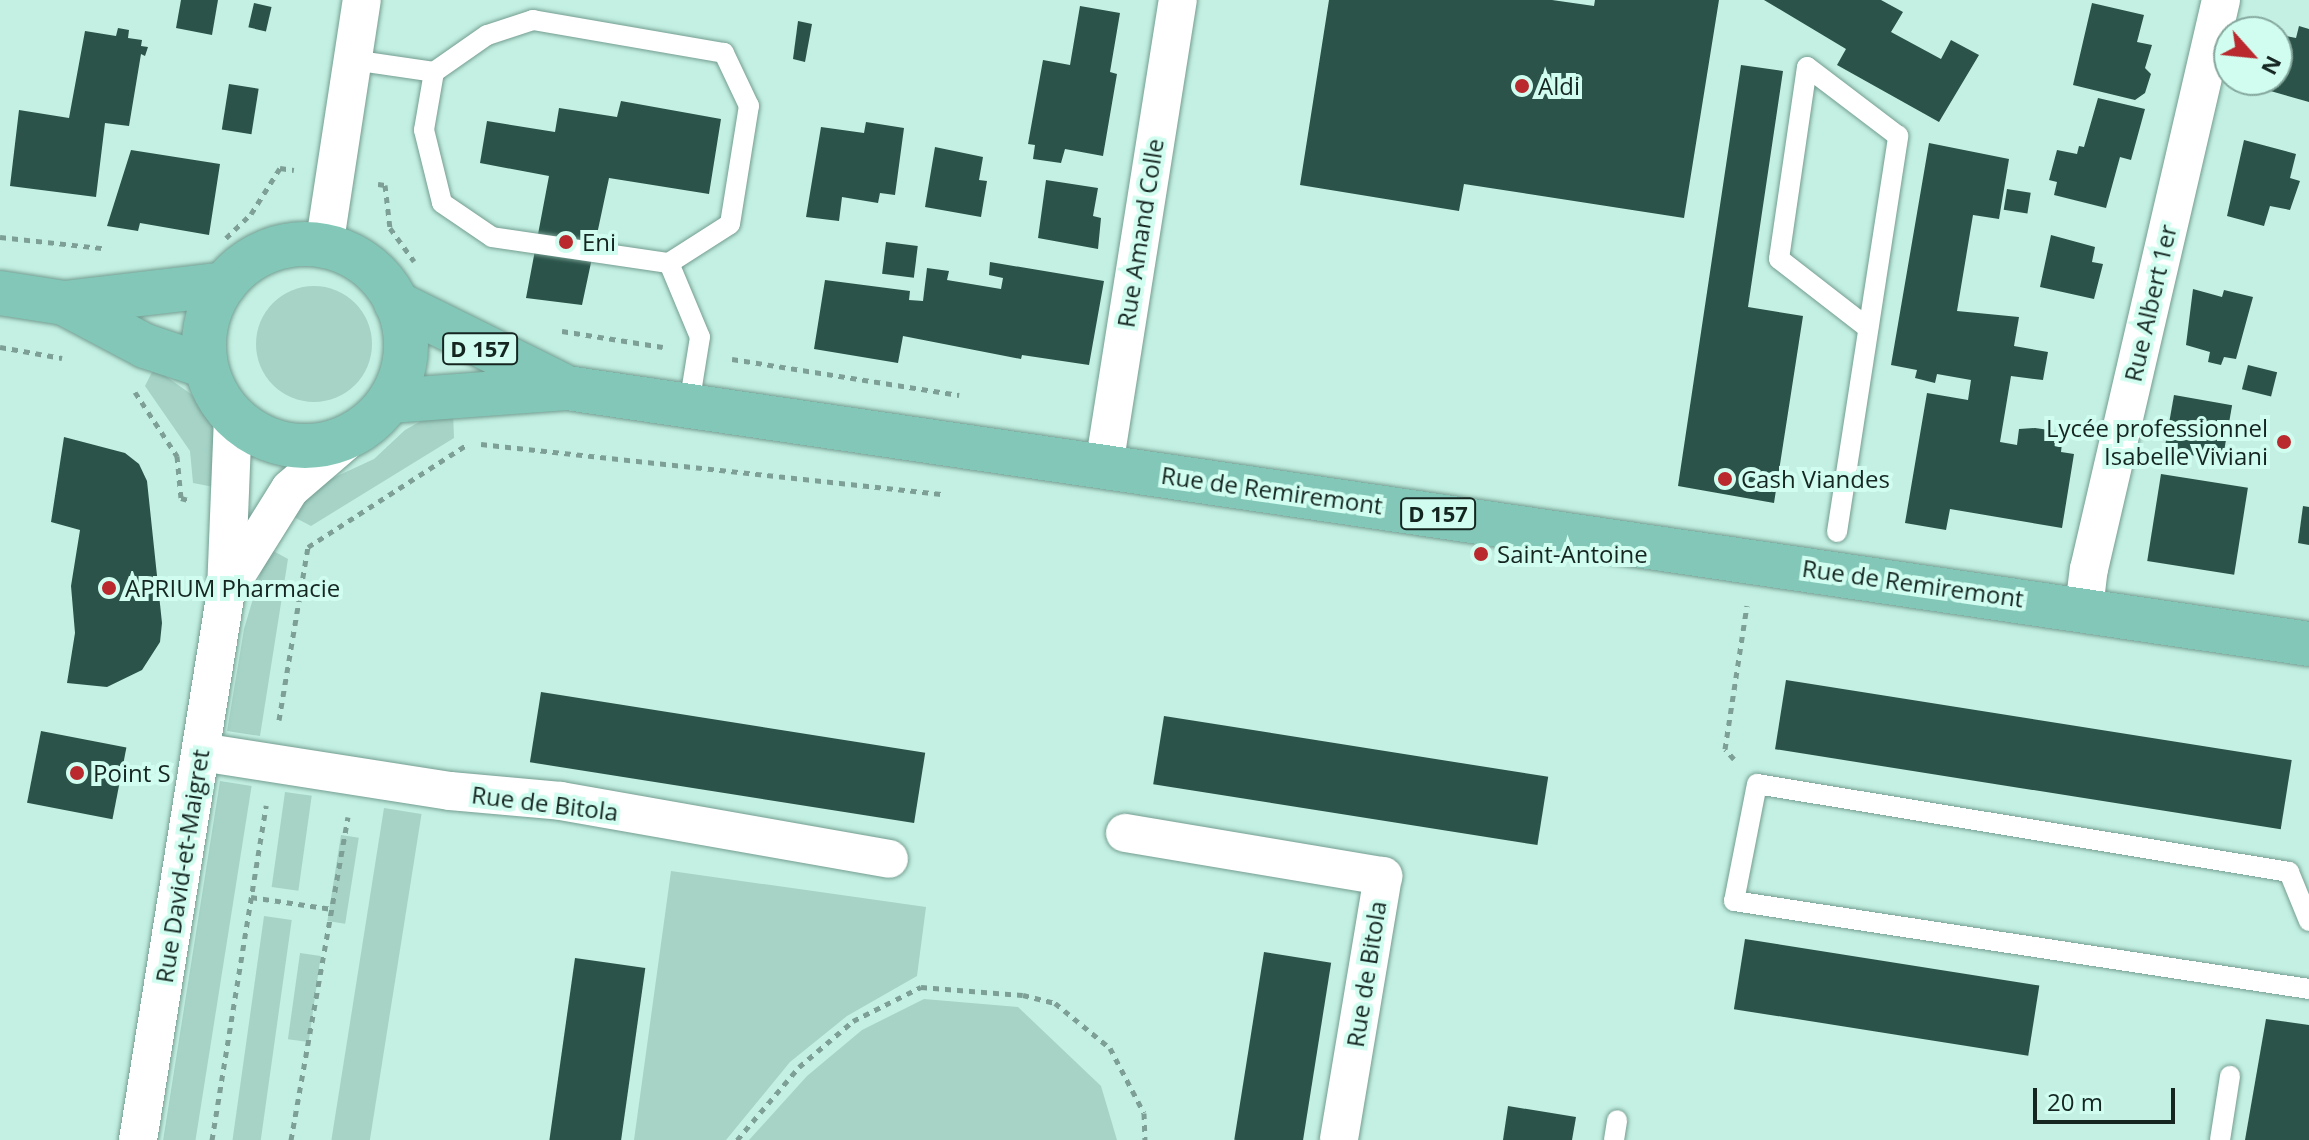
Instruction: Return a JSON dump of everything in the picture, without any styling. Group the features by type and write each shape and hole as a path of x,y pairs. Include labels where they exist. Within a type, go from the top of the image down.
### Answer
{"main road":[{"path":"285,245 324,247 368,266 396,303 404,323 406,357 390,401 354,434 307,447 263,439 233,418 205,366 205,330 225,284 250,259 285,245"},
{"path":"0,293 64,303 225,284"},
{"path":"64,303 145,346 205,366"},
{"name":"Rue de Remiremont","path":"396,303 567,388"},
{"name":"Rue de Remiremont","path":"390,401 567,388 2084,608 2309,644"}],"street":[{"path":"324,247 362,0"},
{"name":"Rue Amand Colle","path":"1104,466 1178,0"},
{"name":"Rue Albert 1er","path":"2084,608 2089,569 2221,0"},
{"name":"Rue David-et-Maigret","path":"138,1140 226,591 233,418"},
{"name":"Rue David-et-Maigret","path":"226,591 290,489 354,434"},
{"name":"Rue de Bitola","path":"201,752 356,776 561,801 889,859"},
{"name":"Rue de Bitola","path":"1125,833 1383,876 1339,1140"}],"lane":[{"path":"353,60 434,72 487,35 533,20 724,53 749,106 730,224 669,263 492,237 442,203 424,130 434,72"},
{"path":"1837,532 1898,136 1807,67 1779,259 1868,328"},
{"path":"669,263 700,337 689,405"},
{"path":"2309,921 2289,872 1757,784 1734,901 2309,989"},
{"path":"2220,1140 2230,1076"}],"path":[{"path":"223,240 251,214 280,168 298,171"},
{"path":"0,237 110,249"},
{"path":"130,383 177,456 181,498 193,501"},
{"path":"1748,605 1725,749 1757,784"},
{"path":"291,1140 356,776"},
{"path":"251,897 332,909"},
{"path":"737,1140 799,1067 853,1021 921,987 1023,995 1055,1003 1110,1048 1144,1113 1145,1140"}],"shaded area":[{"path":"314,286 336,291 355,303 367,322 372,344 367,366 355,385 336,397 314,402 292,397 273,385 261,366 256,344 261,322 273,303 292,291"},
{"path":"154,368 191,394 213,426 220,445 219,488 193,483 190,451 145,386"},
{"path":"453,412 454,438 311,526 290,515 320,484 374,459 405,430 430,416"},
{"path":"268,548 288,559 260,736 227,731 244,629"},
{"path":"220,781 252,786 196,1140 163,1140"},
{"path":"285,792 312,796 298,891 272,887"},
{"path":"384,808 422,814 370,1140 331,1140"},
{"path":"341,835 359,838 345,924 327,921"},
{"path":"671,871 926,907 917,976 847,1016 790,1062 726,1140 634,1140"},
{"path":"264,916 292,920 261,1140 233,1140"},
{"path":"300,953 321,956 309,1042 288,1039"},
{"path":"924,999 1018,1007 1101,1086 1117,1140 749,1140 807,1076 862,1030"}],"building":[{"path":"181,0 218,0 212,35 176,28"},
{"name":"Aldi","path":"1329,0 1552,0 1594,6 1595,0 1719,0 1684,218 1464,184 1459,211 1300,185"},
{"path":"1764,0 1881,0 1903,12 1891,32 1941,59 1951,40 1979,55 1939,122 1837,65 1846,49"},
{"path":"254,3 272,7 266,31 248,27"},
{"path":"2092,3 2144,15 2137,42 2152,45 2145,68 2151,74 2145,93 2135,100 2073,85"},
{"path":"1080,6 1120,13 1110,72 1117,74 1103,156 1065,149 1061,163 1033,159 1035,145 1028,144 1043,60 1070,65"},
{"path":"798,21 812,24 805,62 793,59"},
{"path":"2299,26 2309,29 2309,102 2288,96 2293,96 2293,37 2296,38"},
{"path":"118,28 129,30 128,38 142,40 141,46 148,47 145,56 141,54 129,126 105,123 96,197 10,186 19,110 69,118 85,31 116,36"},
{"path":"1741,65 1783,71 1748,307 1803,316 1774,503 1678,486"},
{"path":"229,84 259,89 251,134 222,129"},
{"path":"2098,98 2145,109 2131,160 2120,157 2106,208 2054,195 2057,182 2049,180 2057,150 2077,154 2079,146 2084,147"},
{"path":"621,101 721,119 709,194 609,178 582,305 526,298 549,176 480,163 487,121 555,132 559,108 617,117"},
{"path":"866,122 904,128 895,195 880,193 878,203 842,197 839,221 806,217 821,127 864,133"},
{"path":"2244,140 2296,154 2290,178 2300,181 2290,210 2270,206 2264,226 2227,216"},
{"path":"1929,143 2009,159 1999,219 1973,215 1957,311 2019,317 2014,346 2048,352 2043,380 2011,376 2000,442 2017,445 2019,429 2056,431 2054,443 2062,443 2061,452 2074,454 2062,528 1950,509 1946,530 1905,523 1927,393 1968,400 1971,380 1937,374 1935,383 1915,378 1917,370 1891,365"},
{"path":"935,147 983,157 979,180 987,181 981,217 925,207"},
{"path":"131,150 220,164 209,235 140,223 138,231 107,226"},
{"path":"1046,180 1098,188 1093,216 1101,218 1098,249 1038,238"},
{"path":"2007,189 2031,193 2027,213 2004,210"},
{"path":"2051,235 2095,247 2092,262 2103,264 2094,299 2040,287"},
{"path":"886,242 918,246 914,278 882,274"},
{"path":"990,262 1104,281 1089,365 1022,355 1021,359 903,336 898,363 814,349 825,280 910,291 909,300 923,301 927,268 949,271 947,280 1001,289 1003,278 989,275"},
{"path":"2193,289 2222,297 2224,290 2253,297 2236,359 2224,357 2221,365 2208,362 2210,352 2186,345"},
{"path":"2248,365 2277,372 2271,397 2242,389"},
{"path":"2174,395 2232,405 2222,460 2164,450"},
{"path":"64,437 125,453 139,464 147,481 162,623 160,642 142,670 107,687 67,683 75,633 71,586 80,530 51,522"},
{"path":"2161,474 2248,488 2234,575 2147,561"},
{"path":"2303,506 2309,507 2309,545 2298,543"},
{"path":"1786,680 2292,760 2281,829 1775,749"},
{"path":"541,692 925,753 914,823 530,762"},
{"path":"1164,716 1548,777 1537,845 1153,784"},
{"path":"41,731 126,748 112,819 27,803"},
{"path":"1745,939 2039,986 2028,1056 1734,1009"},
{"path":"1264,952 1331,963 1303,1140 1234,1140"},
{"path":"575,958 645,968 621,1140 549,1140"},
{"path":"2266,1019 2309,1025 2309,1140 2245,1140"},
{"path":"1508,1106 1576,1117 1572,1140 1503,1140"}],"place":[{"name":"Aldi","path":"1522,86"},
{"name":"Eni","path":"566,242"},
{"name":"Lycée professionnel Isabelle Viviani","path":"2284,442"},
{"name":"Cash Viandes","path":"1725,479"},
{"name":"Saint-Antoine","path":"1481,554"},
{"name":"APRIUM Pharmacie","path":"109,588"},
{"name":"Point S","path":"77,773"}]}
